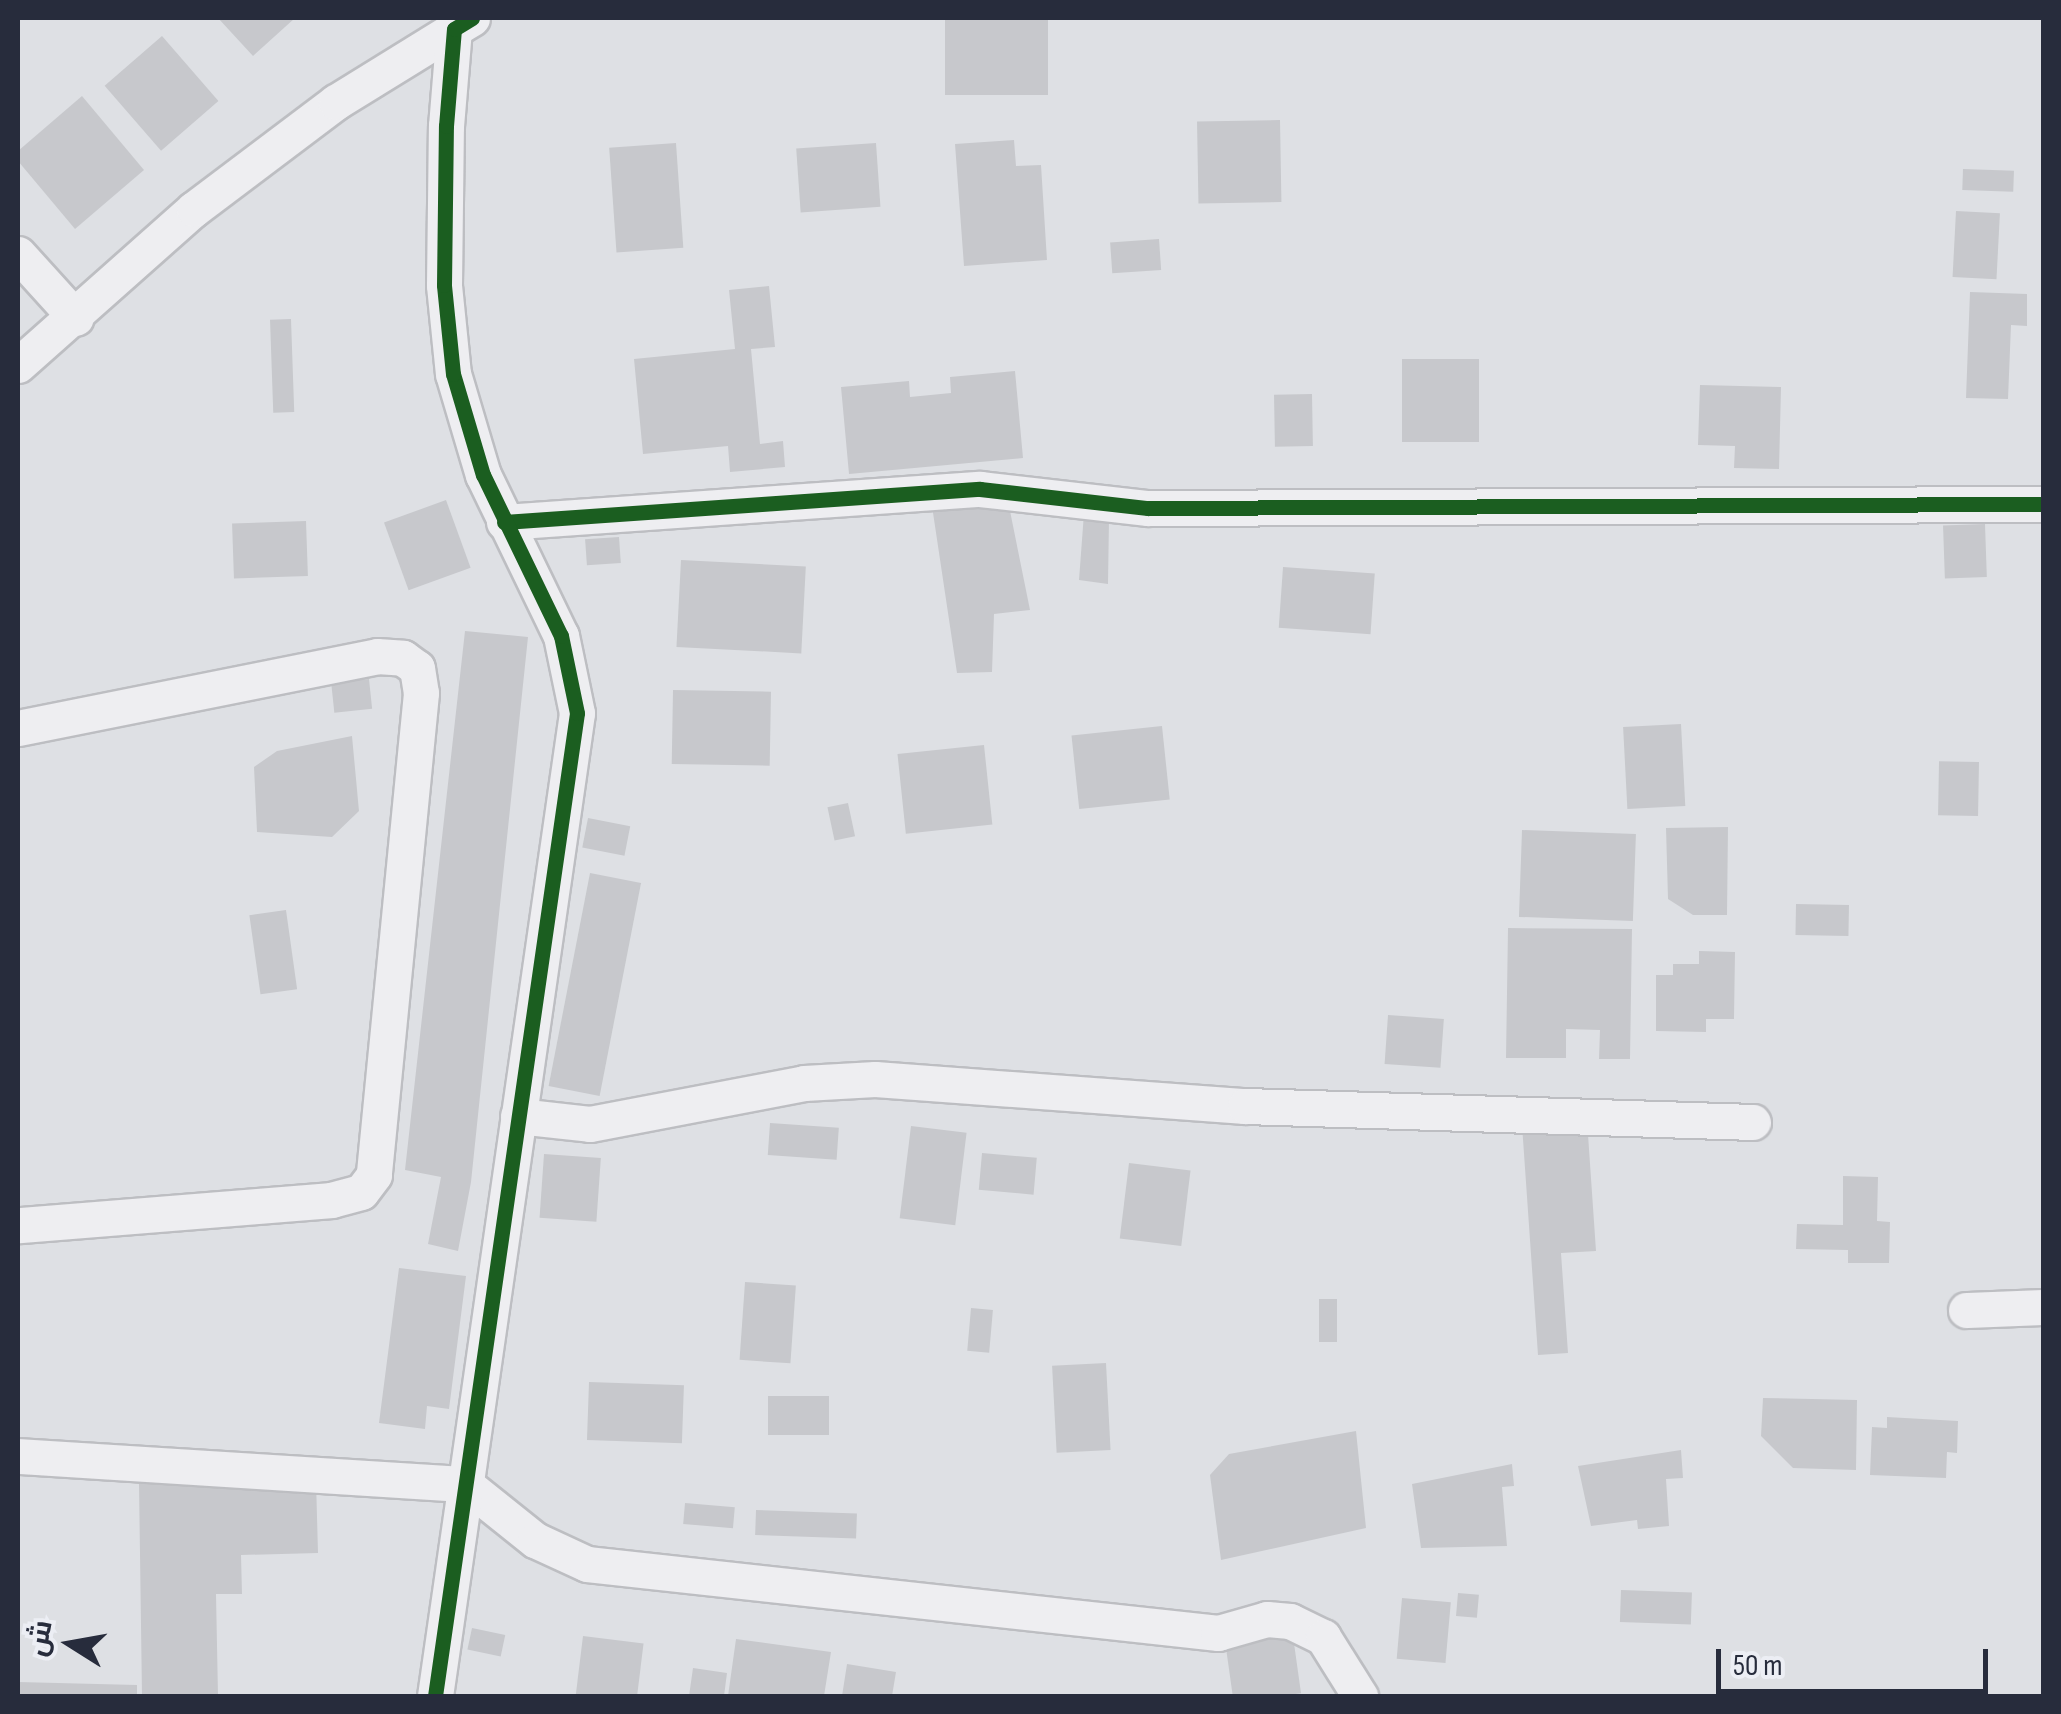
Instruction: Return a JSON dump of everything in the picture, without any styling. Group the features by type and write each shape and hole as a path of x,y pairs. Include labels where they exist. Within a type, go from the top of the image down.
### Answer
{"street":[{"path":"18,365 76,318 194,209 336,102 463,23"},
{"path":"435,1696 577,712 562,636 504,522 453,374 448,320 446,126 463,23"},
{"path":"18,254 76,318"},
{"path":"504,522 980,489 1148,508 2044,504"},
{"path":"18,728 377,656 403,658 417,668 421,693 374,1175 360,1192 332,1200 18,1225"},
{"path":"518,1116 590,1124 804,1083 875,1079 1245,1106 1753,1122"},
{"path":"1966,1310 2044,1307"},
{"path":"18,1456 465,1484 535,1540 588,1564 1218,1633 1267,1619 1290,1621 1323,1638 1360,1696"}],"building":[{"path":"218,18 295,18 253,56"},
{"path":"945,18 1048,18 1048,95 945,95"},
{"path":"162,36 218,101 161,151 105,86"},
{"path":"82,96 144,170 75,229 18,161 18,151"},
{"path":"1280,120 1281,202 1198,203 1197,121"},
{"path":"1014,140 1016,166 1041,165 1047,260 964,266 955,144"},
{"path":"676,143 683,248 616,252 609,148"},
{"path":"876,143 880,207 801,212 796,149"},
{"path":"1963,169 2014,171 2013,192 1962,190"},
{"path":"1956,211 2000,213 1996,279 1953,277"},
{"path":"1159,239 1161,270 1112,273 1110,242"},
{"path":"769,286 775,347 751,349 760,444 783,441 785,467 730,472 728,446 643,454 634,359 735,349 729,290"},
{"path":"1970,292 2027,294 2027,326 2011,325 2008,399 1966,398"},
{"path":"291,319 294,412 273,413 270,320"},
{"path":"1402,359 1479,359 1479,442 1402,442"},
{"path":"1015,371 1023,458 849,474 841,387 909,381 910,397 951,393 950,377"},
{"path":"1700,385 1781,387 1779,469 1734,468 1735,446 1698,445"},
{"path":"1312,394 1313,446 1275,447 1274,395"},
{"path":"446,500 471,568 409,590 384,523"},
{"path":"1008,501 1030,610 994,614 992,672 957,673 932,506"},
{"path":"1084,513 1109,519 1108,584 1079,580"},
{"path":"306,521 308,576 234,579 232,524"},
{"path":"1985,524 1987,577 1945,578 1943,525"},
{"path":"619,537 621,563 587,565 585,539"},
{"path":"681,560 806,567 801,653 676,647"},
{"path":"1283,567 1375,573 1371,634 1279,628"},
{"path":"465,631 528,637 471,1182 458,1251 428,1244 441,1177 405,1170"},
{"path":"369,679 372,709 334,713 331,683"},
{"path":"673,690 771,692 770,766 672,764"},
{"path":"1681,724 1685,806 1627,809 1623,727"},
{"path":"1162,726 1170,800 1079,809 1071,736"},
{"path":"352,736 359,811 332,837 257,832 254,767 277,751"},
{"path":"984,745 992,825 906,834 897,754"},
{"path":"1939,761 1979,762 1978,816 1938,815"},
{"path":"848,803 855,836 835,841 827,807"},
{"path":"588,818 630,826 624,856 582,847"},
{"path":"1728,827 1727,915 1693,915 1668,899 1666,828"},
{"path":"1522,830 1636,834 1633,921 1519,917"},
{"path":"590,873 641,883 600,1096 549,1086"},
{"path":"1796,904 1849,905 1848,936 1795,935"},
{"path":"286,910 297,989 260,994 249,915"},
{"path":"1508,928 1632,929 1630,1059 1599,1059 1600,1030 1566,1029 1566,1058 1506,1058"},
{"path":"1699,951 1735,952 1734,1019 1706,1019 1706,1032 1656,1031 1656,975 1673,975 1673,964 1699,964"},
{"path":"1388,1015 1444,1019 1440,1068 1385,1064"},
{"path":"1587,1120 1596,1251 1561,1253 1568,1353 1538,1355 1522,1125"},
{"path":"770,1123 839,1128 837,1160 768,1155"},
{"path":"911,1126 967,1133 955,1225 900,1218"},
{"path":"982,1153 1037,1158 1034,1195 979,1190"},
{"path":"544,1154 601,1158 596,1222 540,1218"},
{"path":"1129,1163 1191,1171 1181,1246 1120,1238"},
{"path":"1843,1176 1878,1177 1877,1221 1890,1222 1889,1263 1848,1263 1848,1250 1796,1249 1797,1224 1843,1225"},
{"path":"399,1268 466,1276 449,1409 427,1406 425,1429 379,1423"},
{"path":"745,1282 796,1286 790,1363 740,1360"},
{"path":"1319,1299 1337,1299 1337,1342 1319,1342"},
{"path":"971,1308 993,1310 989,1353 967,1351"},
{"path":"1106,1363 1111,1450 1057,1453 1052,1366"},
{"path":"589,1382 684,1385 682,1443 587,1440"},
{"path":"768,1396 829,1396 829,1435 768,1435"},
{"path":"1763,1398 1857,1400 1856,1470 1793,1468 1761,1436"},
{"path":"1887,1417 1958,1421 1957,1453 1947,1452 1946,1478 1870,1475 1872,1427 1887,1428"},
{"path":"1356,1431 1366,1528 1221,1560 1210,1475 1229,1454"},
{"path":"1681,1450 1683,1478 1666,1479 1669,1526 1638,1529 1637,1520 1591,1526 1578,1466"},
{"path":"1512,1464 1514,1486 1502,1487 1507,1546 1421,1548 1412,1484"},
{"path":"316,1480 318,1553 241,1555 242,1594 216,1594 218,1696 142,1696 139,1483"},
{"path":"685,1503 735,1507 733,1528 683,1524"},
{"path":"756,1510 857,1514 856,1539 755,1535"},
{"path":"1621,1590 1692,1592 1691,1624 1620,1622"},
{"path":"1458,1593 1479,1595 1477,1618 1456,1616"},
{"path":"1402,1598 1451,1602 1445,1663 1397,1659"},
{"path":"472,1628 505,1635 501,1657 467,1650"},
{"path":"1292,1629 1301,1693 1233,1696 1225,1638"},
{"path":"583,1636 644,1643 637,1696 576,1696"},
{"path":"736,1639 831,1652 824,1696 728,1696"},
{"path":"847,1664 896,1672 892,1696 842,1696"},
{"path":"693,1668 727,1673 724,1696 689,1696"},
{"path":"18,1682 137,1685 137,1696 18,1696"}],"cycle path":[{"path":"435,1696 577,713 561,636 483,475 453,374 444,285 446,126 454,29 472,18"},
{"path":"504,522 980,489 1148,508 2044,504"}]}
